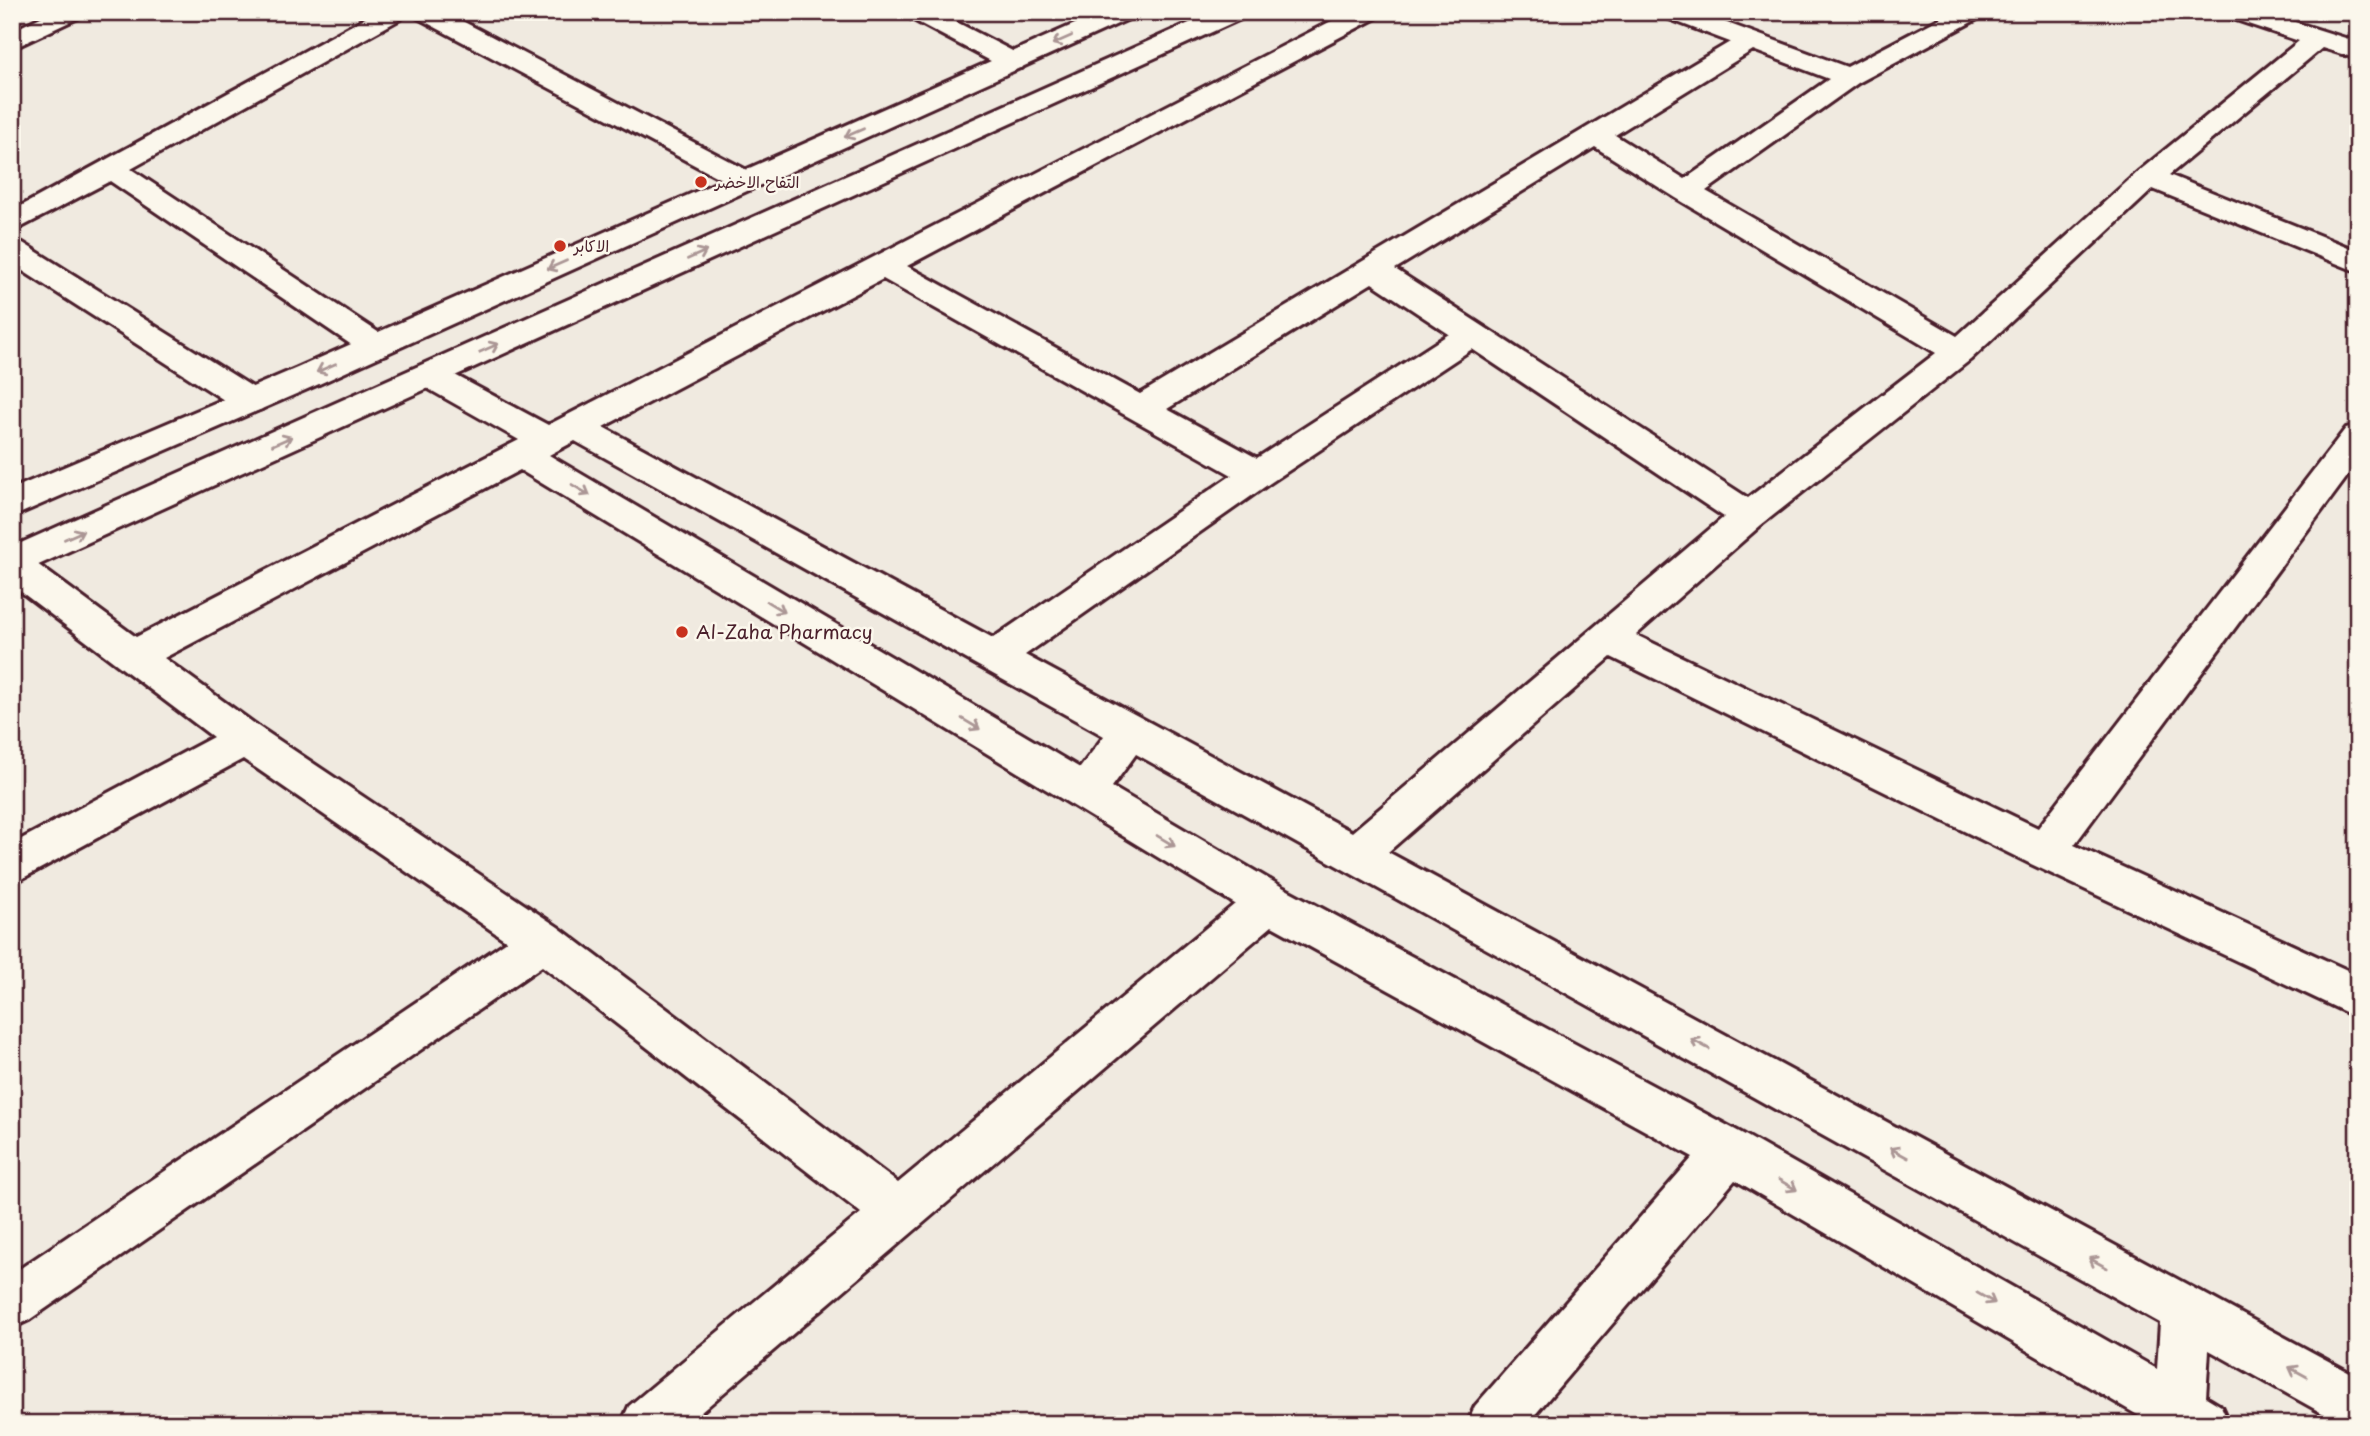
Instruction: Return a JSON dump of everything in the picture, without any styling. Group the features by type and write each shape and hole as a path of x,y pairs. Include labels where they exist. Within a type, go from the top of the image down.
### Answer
{"street":[{"path":"12,41 71,12"},
{"path":"12,223 396,12"},
{"path":"425,12 746,181"},
{"path":"916,12 1013,62"},
{"path":"12,504 376,346 1124,12"},
{"path":"898,1212 543,940 245,739 132,657 12,564 1236,12"},
{"path":"132,657 1369,12"},
{"path":"1673,12 1849,78"},
{"path":"1685,192 1849,78 1972,12"},
{"path":"2236,12 2358,51"},
{"path":"1355,855 1749,516 1959,352 2149,177 2318,38"},
{"path":"1141,409 1748,42"},
{"path":"1596,135 1685,192 1959,352"},
{"path":"112,169 376,346"},
{"path":"2149,177 2358,262"},
{"path":"12,250 250,401"},
{"path":"883,266 1258,474"},
{"path":"1371,268 1749,516"},
{"path":"996,656 1258,474 1470,335"},
{"path":"429,375 549,441 996,656 2358,1405"},
{"path":"549,441 1085,792 1269,902 1729,1151 2192,1417"},
{"path":"2045,851 2356,441"},
{"path":"1609,639 2045,851 2358,996"},
{"path":"1085,792 1130,732"},
{"path":"12,865 245,739"},
{"path":"647,1424 1269,902"},
{"path":"12,1303 543,940"},
{"path":"1493,1424 1729,1151"},
{"path":"2186,1311 2192,1417"}],"place":[{"name":"التفاح الاخضر","path":"701,182"},
{"name":"الاكابر","path":"560,246"},
{"name":"Al-Zaha Pharmacy","path":"682,632"}]}
